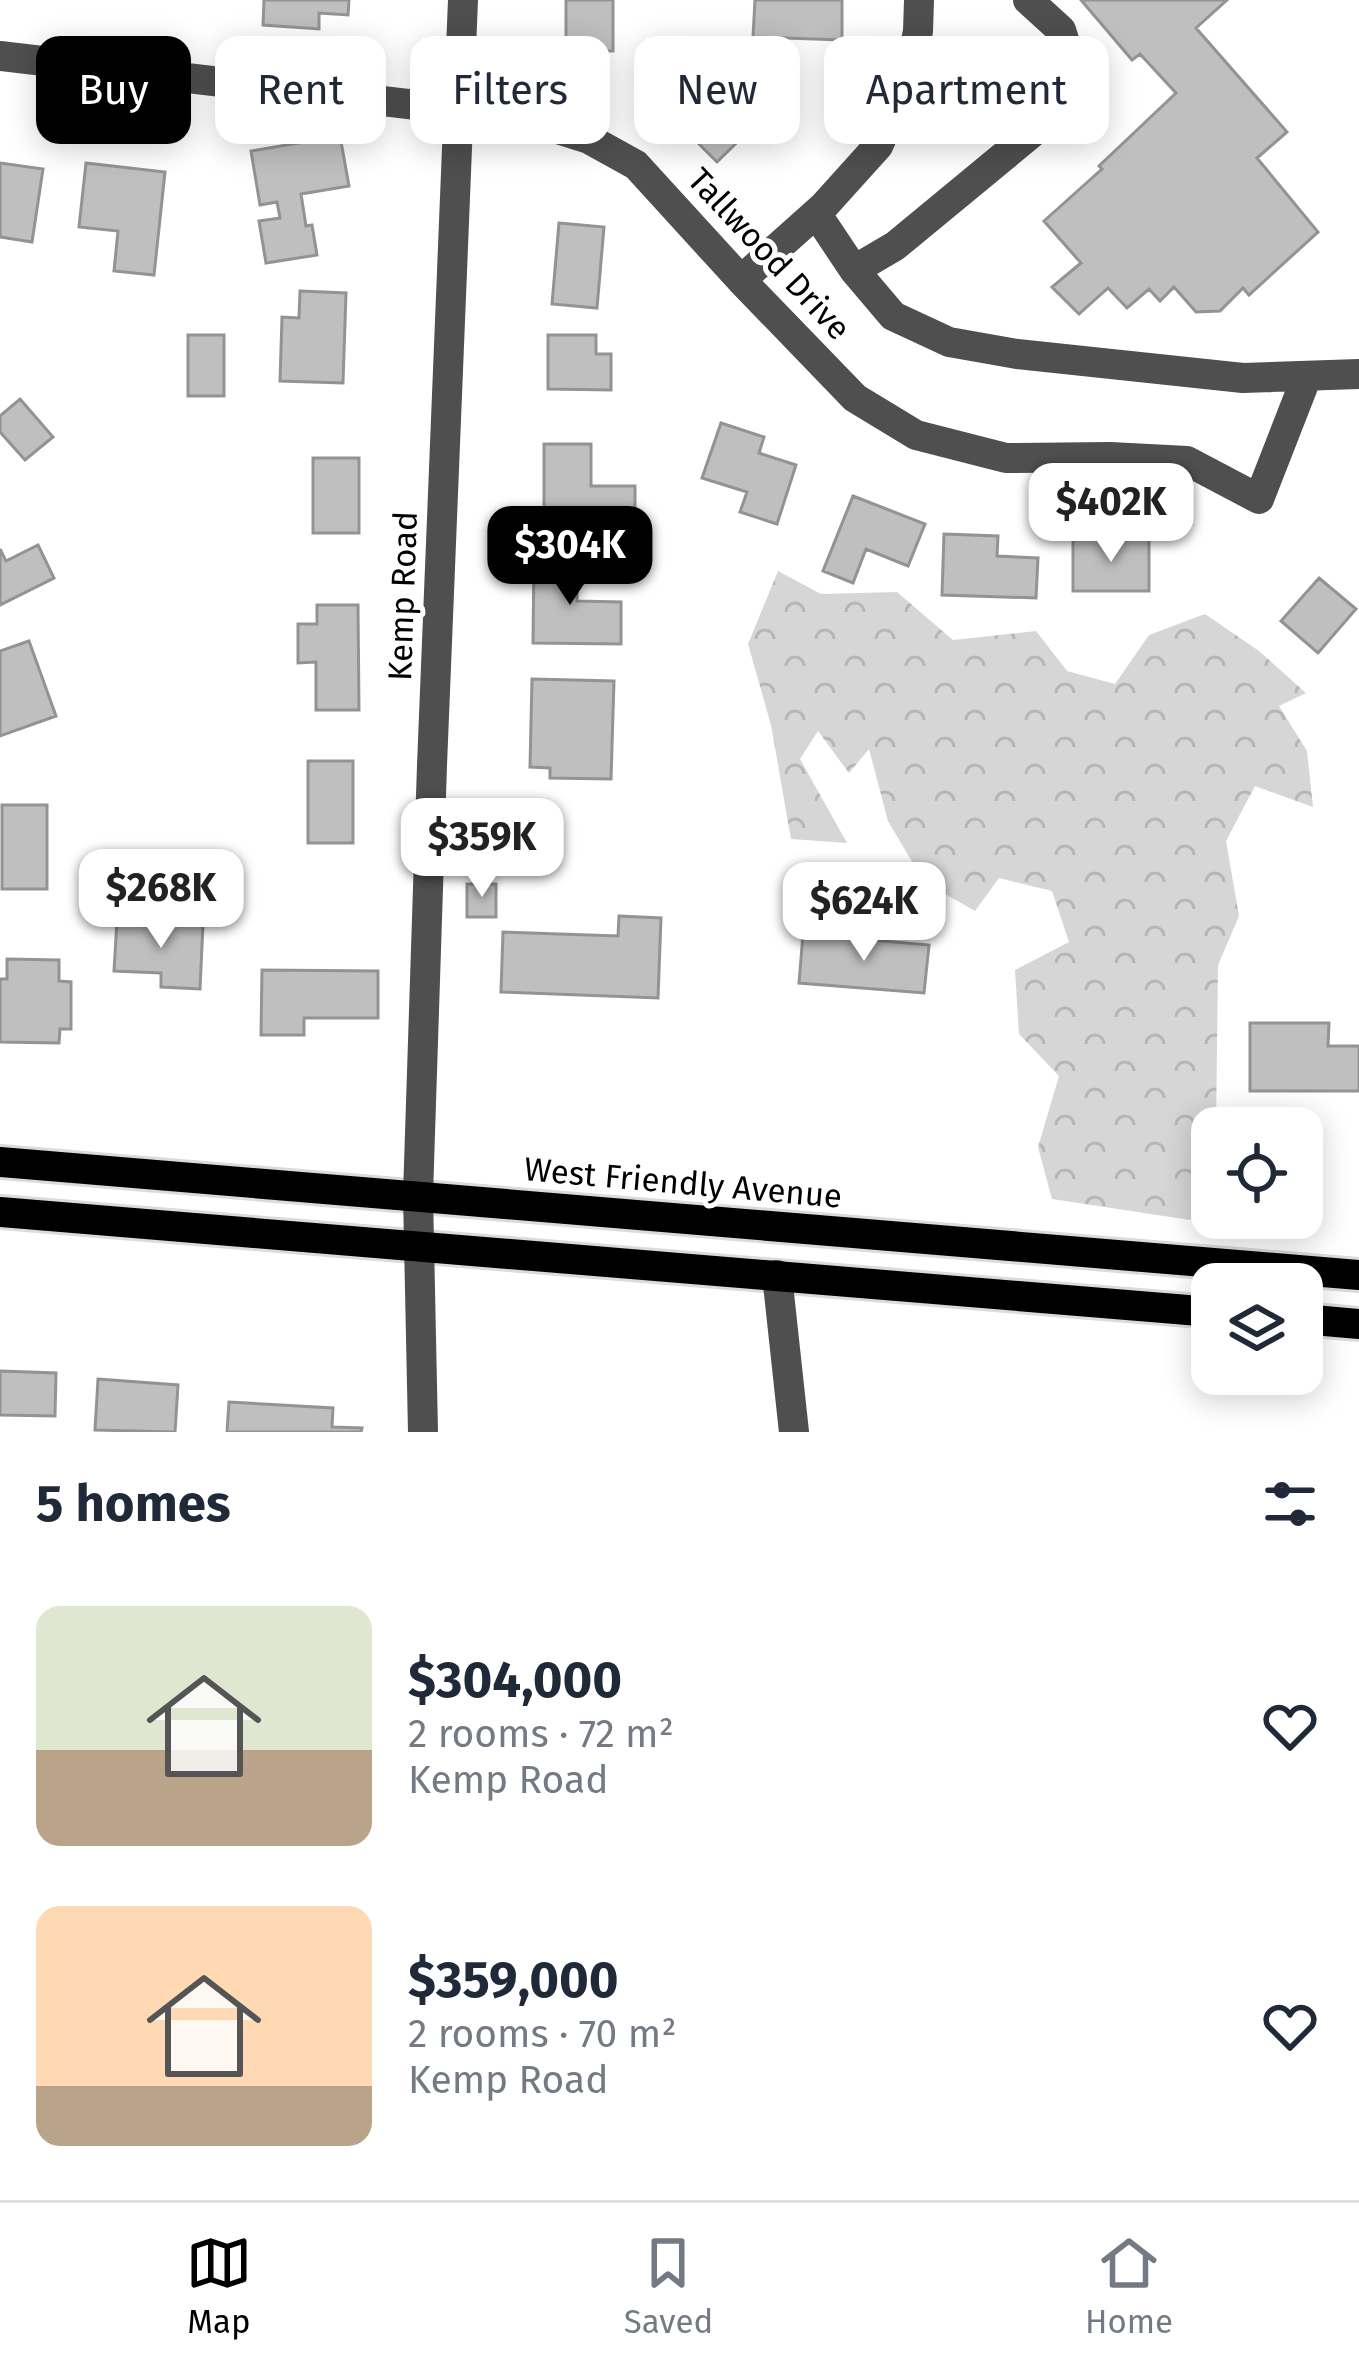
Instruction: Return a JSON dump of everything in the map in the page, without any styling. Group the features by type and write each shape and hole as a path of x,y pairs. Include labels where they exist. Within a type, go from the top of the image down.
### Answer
{"main road":[{"name":"West Friendly Avenue","path":"0,1162 1359,1275"},
{"path":"0,1212 1191,1310"},
{"path":"1323,1321 1359,1324"}],"street":[{"name":"Kemp Road","path":"462,36 463,0"},
{"path":"741,280 816,213 878,146 909,76 919,0"},
{"path":"854,270 895,246 1055,114 1075,75 1061,30 1028,0"},
{"name":"Tallwood Drive","path":"0,56 410,104"},
{"name":"Kemp Road","path":"423,1432 418,1196 458,144"},
{"name":"Tallwood Drive","path":"598,144 637,165 855,398 916,435 1006,458 1187,461 1259,499 1307,376"},
{"path":"816,213 854,270 893,316 949,342 1016,354 1243,378 1359,374"},
{"path":"777,1275 794,1432"}],"green space":[{"path":"778,571 821,594 897,592 953,640 1036,631 1067,671 1115,684 1149,635 1205,614 1259,651 1306,693 1279,706 1307,751 1313,807 1255,786 1226,841 1239,916 1218,965 1216,1107 1191,1107 1190,1220 1052,1199 1038,1147 1059,1076 1019,1034 1015,970 1069,942 1052,891 999,878 975,911 924,882 888,821 869,749 849,773 818,731 800,759 847,843 791,839 771,725 748,644"}],"building":[{"path":"264,0 349,0 348,15 319,13 319,29 263,25"},
{"path":"566,0 613,0 613,51 610,36 566,36"},
{"path":"755,0 842,0 842,36 753,36"},
{"path":"1081,0 1227,0 1196,28 1287,132 1257,158 1318,232 1249,295 1243,288 1220,311 1196,312 1174,287 1160,301 1149,289 1127,308 1108,288 1079,314 1052,287 1081,263 1044,221 1176,93 1140,54 1132,60"},
{"path":"293,144 341,144 349,186 301,194 317,255 266,263 259,221 280,218 277,202 260,205 251,151"},
{"path":"699,144 735,144 717,162"},
{"path":"0,163 43,169 32,242 0,237"},
{"path":"86,163 165,172 154,275 114,271 118,231 79,227"},
{"path":"559,223 604,227 597,308 552,304"},
{"path":"300,291 346,293 343,383 280,381 282,317 299,318"},
{"path":"188,335 224,335 224,396 188,396"},
{"path":"548,335 596,335 596,354 611,354 611,390 548,389"},
{"path":"20,399 53,437 25,460 0,432 0,416"},
{"path":"721,423 764,437 759,453 796,465 777,524 740,512 747,492 702,478"},
{"path":"544,444 591,444 591,486 635,486 635,508 599,508 599,529 544,529"},
{"path":"313,458 359,458 359,533 313,533"},
{"path":"853,496 925,524 908,566 866,549 853,583 823,571"},
{"path":"944,534 998,536 997,556 1038,558 1036,598 942,595"},
{"path":"1073,539 1149,539 1149,591 1073,591"},
{"path":"38,545 54,578 0,605 0,549 6,561"},
{"path":"534,557 578,557 577,601 621,602 621,644 533,643"},
{"path":"1319,578 1356,609 1318,653 1281,621"},
{"path":"317,605 358,605 359,710 316,710 316,662 298,663 298,624 317,624"},
{"path":"29,641 56,716 0,736 0,651"},
{"path":"532,679 614,681 611,779 550,778 550,768 530,767"},
{"path":"308,761 353,761 353,843 308,843"},
{"path":"2,805 47,805 47,889 2,889"},
{"path":"467,884 496,884 496,917 467,917"},
{"path":"619,916 661,918 658,998 501,992 503,932 618,936"},
{"path":"117,920 203,924 200,989 161,987 161,973 114,971"},
{"path":"803,934 929,945 924,993 799,983"},
{"path":"7,959 59,960 59,981 71,982 71,1029 60,1029 59,1043 0,1042 0,979 7,979"},
{"path":"262,970 378,971 378,1018 304,1018 304,1035 261,1035"},
{"path":"1250,1023 1329,1023 1328,1046 1359,1046 1359,1091 1250,1091"},
{"path":"0,1371 56,1373 55,1416 0,1415"},
{"path":"98,1379 178,1385 175,1432 95,1430"},
{"path":"229,1402 333,1408 332,1427 362,1428 361,1432 227,1432"}]}
